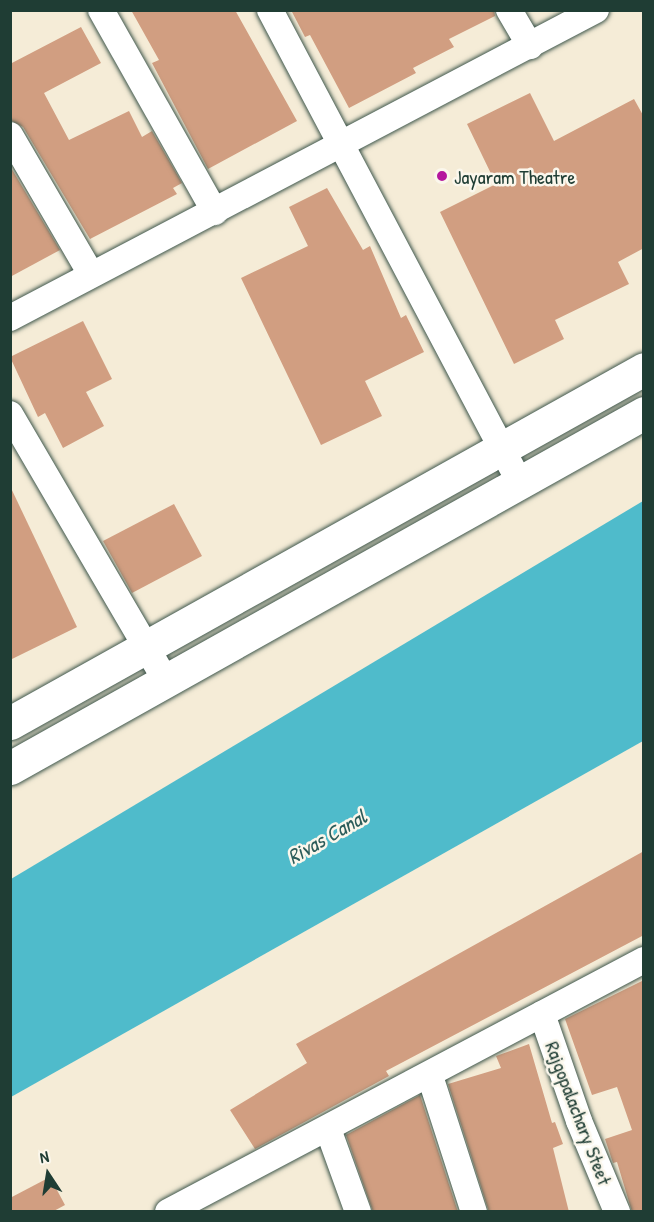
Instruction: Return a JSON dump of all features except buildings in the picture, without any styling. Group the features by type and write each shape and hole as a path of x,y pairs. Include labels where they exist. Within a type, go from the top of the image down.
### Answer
{"street":[{"path":"101,10 215,212"},
{"path":"270,10 344,146 520,483"},
{"path":"509,10 530,46"},
{"path":"10,318 91,274 344,146 596,10"},
{"path":"10,135 91,274"},
{"path":"10,723 644,369"},
{"path":"10,768 644,413"},
{"path":"10,414 166,681"},
{"path":"168,1212 430,1076 644,960"},
{"name":"Rajgopalachary Steet","path":"542,1014 617,1212"},
{"path":"430,1076 474,1212"},
{"path":"327,1130 358,1212"}],"water":[{"name":"Rivas Canal","path":"643,501 643,741 11,1097 11,879"}],"place":[{"name":"Jayaram Theatre","path":"442,176"}]}
